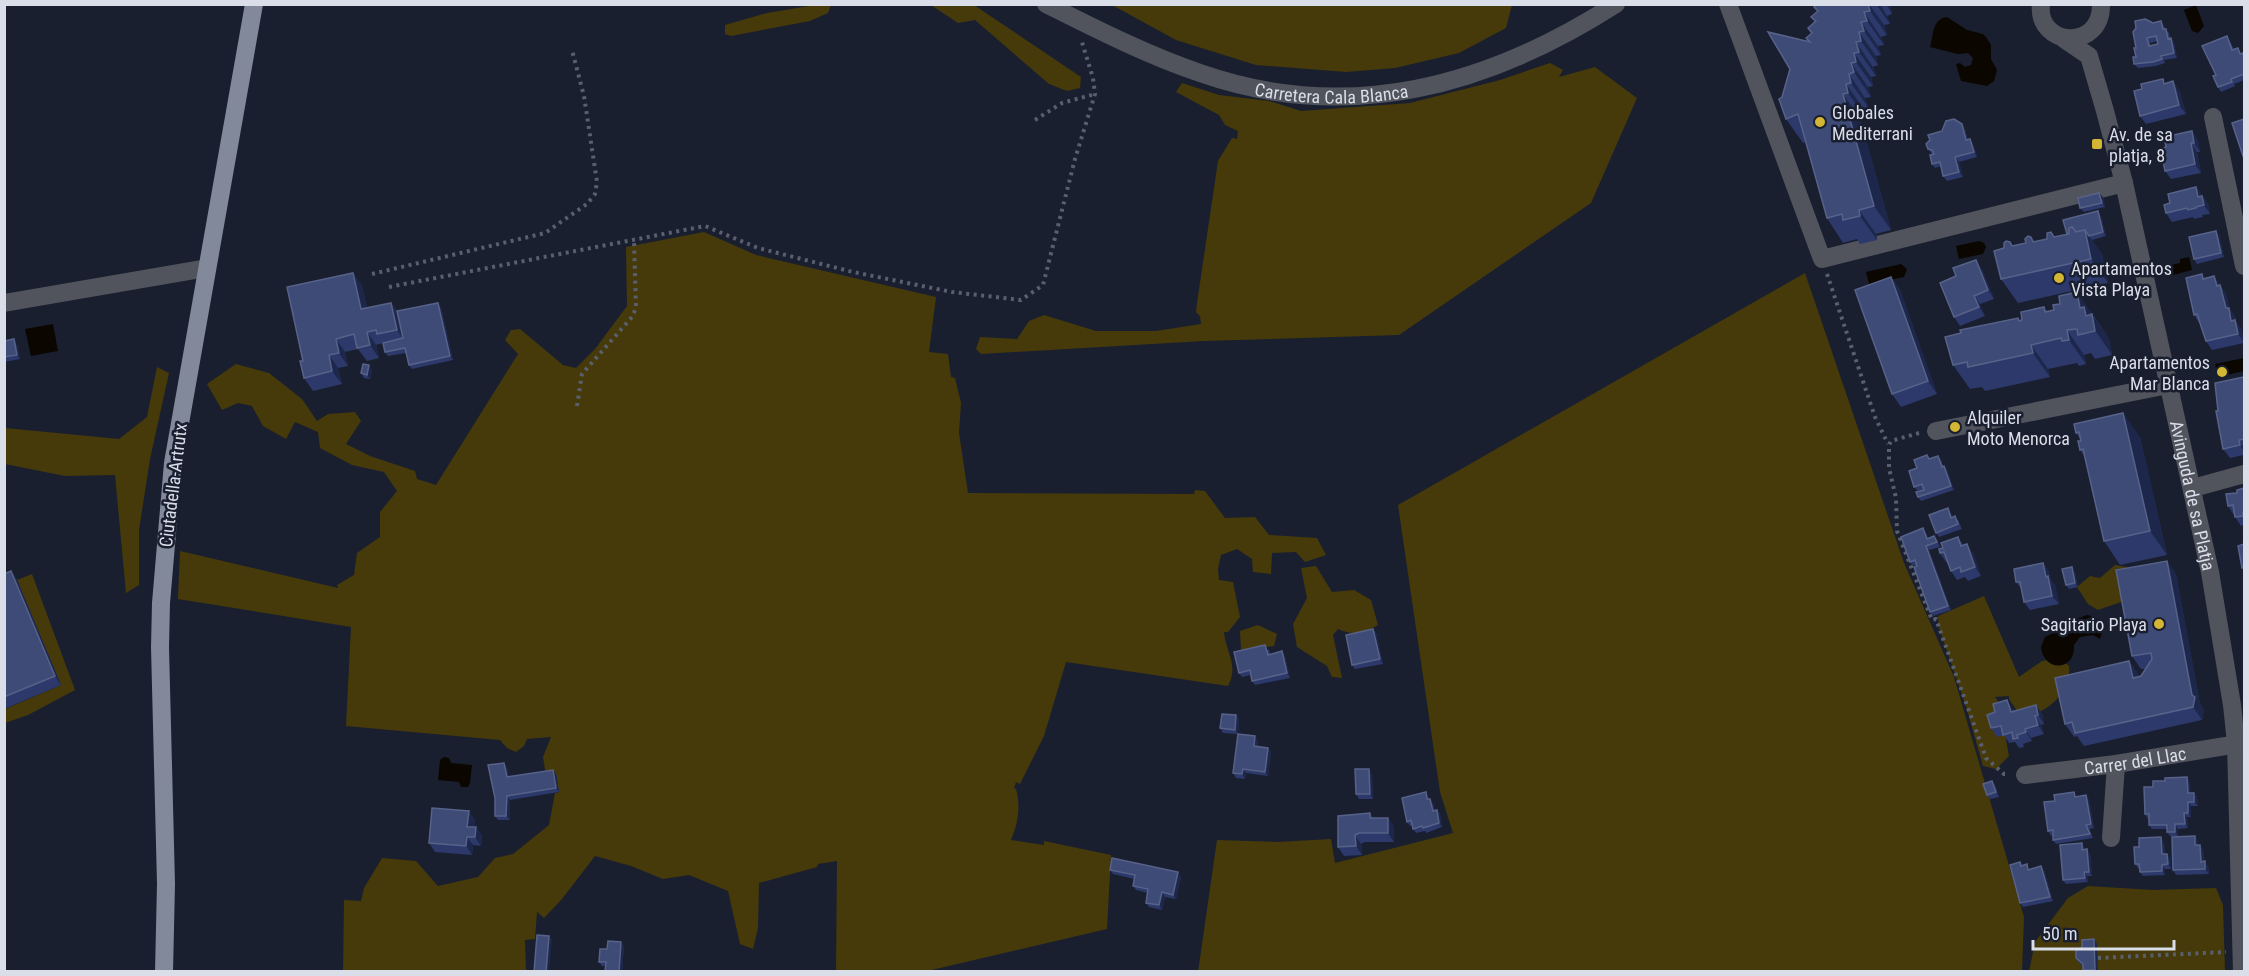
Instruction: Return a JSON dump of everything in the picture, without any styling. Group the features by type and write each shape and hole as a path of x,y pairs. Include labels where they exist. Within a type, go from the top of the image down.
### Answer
{"main road":[{"name":"Ciutadella-Artrutx","path":"164,972 165,884 160,647 161,603 173,463 254,4"}],"street":[{"name":"Carretera Cala Blanca","path":"1046,4 1083,23 1201,74 1259,88 1304,95 1346,96 1386,94 1426,88 1475,74 1518,58 1590,21 1616,4"},
{"path":"1728,4 1822,259 2124,183"},
{"path":"2064,39 2084,36 2092,30 2098,23 2101,4"},
{"name":"Avinguda de sa Platja","path":"2038,8 2048,28 2055,35 2089,56 2124,183 2211,572 2240,743 2242,972"},
{"path":"2213,117 2244,266"},
{"path":"4,303 207,268"},
{"path":"1936,431 2168,385"},
{"path":"2193,488 2244,474"},
{"name":"Carrer del Llac","path":"2025,776 2116,764 2240,743"},
{"path":"2111,838 2116,764"}],"path":[{"path":"389,288 705,226 758,248 854,272 952,292 1021,300 1043,285 1075,159 1095,94 1093,78 1081,43 1083,23"},
{"path":"372,274 545,233 587,204 595,194 597,182 584,96 572,50"},
{"path":"1035,120 1062,103 1095,94"},
{"path":"577,406 582,374 632,317 636,308 634,240"},
{"path":"1822,259 1857,367 1888,445 1889,468 1896,498 1897,531 1932,620 1936,618 1986,758 2004,774 2025,776"},
{"path":"1888,445 1891,441 1915,433 1936,431"},
{"path":"2098,958 2241,951"}],"shaded area":[{"path":"815,5 831,5 828,13 810,21 731,36 725,34 725,25 767,13"},
{"path":"931,5 974,5 1081,77 1080,88 1067,91 1049,84 975,20 958,23"},
{"path":"1112,5 1512,5 1506,28 1459,53 1395,68 1346,72 1256,65 1176,40"},
{"path":"2196,5 2204,26 2198,33 2192,31 2184,10"},
{"path":"1947,17 1967,30 1983,34 1991,45 1991,59 1997,70 1994,81 1987,86 1961,81 1956,64 1960,63 1965,67 1971,65 1973,58 1968,53 1958,54 1930,47 1936,24 1942,18"},
{"path":"1550,63 1563,70 1559,77 1595,67 1637,98 1591,203 1399,335 1203,341 981,354 976,349 980,337 1017,339 1029,321 1044,315 1096,331 1156,331 1201,324 1200,316 1196,312 1218,161 1232,138 1237,139 1238,131 1225,125 1219,115 1176,92 1182,83 1219,95 1269,101 1301,111 1410,103 1500,80"},
{"path":"704,232 756,255 936,297 929,352 948,354 951,377 955,378 961,403 959,433 968,493 1194,494 1195,490 1205,491 1225,518 1255,517 1269,535 1317,538 1326,555 1305,562 1296,552 1272,553 1271,574 1253,572 1252,559 1237,549 1221,555 1218,569 1219,580 1233,582 1240,617 1228,632 1224,632 1232,665 1228,686 1066,662 1044,736 1020,784 1016,782 1014,788 1018,796 1018,809 1011,840 1044,845 1044,841 1111,855 1107,929 923,972 836,971 837,861 818,864 817,867 759,883 758,928 753,949 740,944 728,891 689,875 663,879 631,866 595,856 562,899 544,918 537,912 535,939 525,940 526,971 343,971 344,900 361,901 364,888 382,858 416,861 438,886 478,877 495,858 513,854 549,825 555,793 559,792 556,774 546,776 543,757 551,737 527,739 524,746 516,752 507,748 500,740 346,726 351,627 178,599 180,551 338,588 337,585 354,575 357,553 380,537 380,512 397,491 384,472 352,465 320,448 318,432 295,422 286,439 263,426 252,406 238,403 222,410 207,384 236,364 269,373 302,399 317,421 328,414 355,412 361,421 346,444 370,456 415,471 417,479 436,485 518,354 505,340 511,330 520,329 563,365 576,368 595,349 627,306 626,247"},
{"path":"1979,241 1986,247 1983,254 1959,259 1956,246"},
{"path":"2189,257 2192,270 2173,275 2171,265 2180,263 2180,259"},
{"path":"1901,264 1907,269 1904,277 1869,284 1866,272"},
{"path":"1805,273 1904,563 1954,677 2024,917 2022,971 1198,972 1217,840 1278,842 1331,839 1335,863 1453,833 1440,792 1398,505"},
{"path":"53,324 58,351 31,356 25,329"},
{"path":"2244,358 2244,371 2218,377 2215,364"},
{"path":"157,367 169,373 150,459 139,530 139,585 126,593 115,475 65,476 5,464 5,428 119,439 147,417"},
{"path":"2115,565 2132,568 2135,576 2121,602 2098,610 2088,604 2077,587 2090,576 2100,578"},
{"path":"1316,566 1332,592 1354,590 1371,600 1378,625 1358,633 1338,629 1333,635 1342,678 1332,677 1327,666 1297,647 1293,624 1307,598 1301,568"},
{"path":"32,574 75,690 28,715 5,723 5,709 61,685 17,580"},
{"path":"1984,596 2019,677 2042,661 2059,658 2069,666 2068,679 2063,691 2054,702 2041,711 2019,714 2009,696 1995,697 1999,703 2009,756 1996,769 1983,766 1966,706 1939,628 1938,616"},
{"path":"2087,615 2100,623 2102,630 2100,639 2093,635 2080,637 2074,645 2070,660 2059,666 2053,665 2043,655 2041,647 2045,637 2057,631 2068,632 2074,620"},
{"path":"1258,625 1277,634 1274,646 1241,650 1240,631"},
{"path":"444,757 449,758 451,763 472,765 468,787 461,787 459,782 438,780 440,760"},
{"path":"2088,886 2153,890 2216,888 2223,905 2225,971 2029,972 2035,942 2068,898"}],"building":[{"path":"1817,4 1868,4 1870,11 1864,12 1867,21 1861,22 1864,31 1859,32 1861,41 1856,42 1859,52 1854,53 1856,62 1851,63 1854,72 1849,74 1851,83 1846,84 1848,93 1843,94 1874,206 1859,210 1860,216 1843,220 1842,214 1827,218 1798,114 1786,119 1779,99 1782,97 1790,69 1768,32 1810,42 1806,38 1812,33 1808,28 1816,21 1811,17 1818,11 1814,7"},
{"path":"2145,19 2153,23 2161,21 2168,39 2171,38 2174,53 2161,56 2162,59 2153,62 2134,64 2133,57 2136,57 2133,32 2136,28 2135,21","holes":["2156,36 2158,44 2149,46 2147,38"]},
{"path":"2227,36 2232,50 2238,48 2240,54 2243,53 2244,74 2218,87 2213,76 2216,75 2202,46"},
{"path":"2163,79 2164,84 2173,81 2179,105 2140,116 2134,91 2142,89 2141,84"},
{"path":"1954,119 1962,124 1966,140 1970,139 1974,152 1955,157 1959,172 1943,176 1940,162 1932,164 1930,155 1934,154 1926,144 1930,140 1928,135 1942,131 1946,121"},
{"path":"2244,119 2244,155 2243,156 2232,123"},
{"path":"2192,131 2194,143 2191,143 2195,164 2165,171 2161,149 2166,147 2164,137"},
{"path":"2196,187 2198,197 2202,196 2204,205 2166,213 2164,205 2170,203 2168,194"},
{"path":"2099,193 2102,203 2080,208 2078,198"},
{"path":"2098,211 2103,232 2089,236 2085,230 2076,232 2072,227 2069,228 2069,234 2067,234 2063,220"},
{"path":"2072,227 2076,232 2085,230 2091,259 2001,279 1994,251 2004,248 2006,241 2012,246 2026,243 2025,239 2028,236 2033,242 2047,239 2047,233 2051,232 2054,237 2069,234 2069,228"},
{"path":"2216,231 2221,253 2194,259 2189,237"},
{"path":"1976,260 1988,290 1974,296 1979,307 1954,317 1940,283 1956,276 1953,268"},
{"path":"353,273 361,309 391,303 397,330 377,334 376,330 367,332 370,345 357,348 354,334 336,339 339,353 329,355 332,371 304,378 300,361 303,361 287,287"},
{"path":"2202,274 2203,279 2214,276 2217,286 2220,285 2226,308 2229,308 2231,321 2235,320 2238,334 2206,341 2197,314 2194,315 2186,278"},
{"path":"1891,277 1928,381 1892,394 1855,290"},
{"path":"2077,292 2080,308 2084,307 2086,316 2092,314 2095,331 2078,335 2077,329 2067,330 2069,340 2062,341 2061,338 2031,345 2033,353 1968,367 1967,362 1953,365 1945,337 1961,333 1960,330 2018,318 2019,321 2022,320 2021,312 2044,307 2045,312 2054,310 2053,305 2060,304 2059,296"},
{"path":"438,303 450,356 409,365 405,348 385,352 383,343 403,338 397,311"},
{"path":"14,339 17,355 4,357 4,341"},
{"path":"363,364 369,365 367,375 361,373"},
{"path":"2244,377 2244,439 2239,440 2240,445 2223,449 2216,411 2218,411 2215,383"},
{"path":"2123,413 2150,531 2104,541 2083,449 2080,450 2079,432 2076,433 2074,424"},
{"path":"1927,455 1929,459 1938,456 1951,486 1918,497 1916,492 1924,490 1922,484 1914,487 1909,471 1917,468 1914,460"},
{"path":"2244,488 2243,516 2235,517 2233,505 2228,506 2226,494 2237,493 2237,490"},
{"path":"1948,508 1951,518 1955,516 1958,524 1936,533 1929,515"},
{"path":"1923,528 1927,539 1934,536 1937,542 1926,546 1948,606 1930,612 1914,567 1917,566 1915,560 1910,562 1901,537"},
{"path":"1958,537 1961,546 1967,544 1975,567 1961,572 1960,567 1951,571 1944,552 1940,553 1939,549 1943,548 1941,543"},
{"path":"2244,544 2244,568 2242,568 2238,546"},
{"name":"Sagitario Playa","path":"2167,561 2192,695 2195,697 2193,707 2075,733 2072,722 2065,724 2055,678 2129,661 2133,678 2141,676 2152,659 2151,653 2132,656 2116,570"},
{"path":"2043,563 2052,596 2024,602 2020,582 2016,582 2014,569"},
{"path":"2072,567 2075,583 2066,585 2062,569"},
{"path":"11,571 55,676 4,697 4,574"},
{"path":"1373,629 1380,659 1352,665 1346,635"},
{"path":"1265,645 1268,655 1282,651 1287,673 1252,681 1250,670 1239,673 1234,652"},
{"path":"2007,700 2011,712 2036,705 2038,715 2035,716 2038,725 2025,729 2026,732 2013,739 2012,732 2003,735 2001,726 1991,728 1987,715 1995,712 1993,704"},
{"path":"1222,714 1236,715 1235,730 1220,728"},
{"path":"1238,734 1255,736 1254,746 1268,748 1265,772 1243,769 1242,774 1233,773"},
{"path":"504,763 507,777 553,770 556,788 507,796 506,816 495,816 495,798 488,765"},
{"path":"1355,769 1369,769 1370,794 1356,794"},
{"path":"2187,777 2188,793 2194,793 2194,802 2188,802 2188,813 2184,813 2185,824 2175,824 2175,832 2167,832 2167,825 2149,825 2149,814 2145,814 2144,787 2153,787 2153,781 2165,781 2165,778"},
{"path":"1992,781 1996,792 1987,795 1983,784"},
{"path":"1426,792 1433,811 1437,810 1439,823 1413,829 1411,820 1407,822 1402,798"},
{"path":"2074,792 2075,797 2086,795 2091,824 2086,825 2090,834 2053,840 2053,830 2048,831 2044,802 2055,801 2054,795"},
{"path":"432,808 469,811 467,827 476,827 475,837 467,837 466,846 429,843"},
{"path":"1370,813 1370,818 1388,818 1388,833 1359,833 1355,835 1356,846 1338,847 1338,816"},
{"path":"2195,836 2195,845 2200,845 2201,862 2205,861 2205,869 2173,870 2172,837"},
{"path":"2161,837 2162,854 2167,854 2168,864 2162,865 2162,871 2140,872 2139,864 2135,864 2134,847 2139,847 2139,838"},
{"path":"2082,843 2082,850 2087,849 2089,872 2084,872 2085,878 2063,880 2060,845"},
{"path":"1112,858 1178,872 1173,895 1162,892 1159,905 1146,903 1148,889 1133,886 1135,875 1110,870"},
{"path":"2020,862 2021,866 2027,864 2028,870 2041,866 2050,897 2020,903 2010,865"},
{"path":"537,935 549,936 546,972 534,972"},
{"path":"2094,939 2095,970 2083,970 2083,964 2076,958 2076,951 2082,947 2082,940"},
{"path":"608,941 621,942 619,972 605,971 606,962 599,962 600,949 607,949"}],"place":[{"name":"Globales Mediterrani","path":"1820,122"},
{"name":"Av. de sa platja, 8","path":"2097,144"},
{"name":"Apartamentos Vista Playa","path":"2059,278"},
{"name":"Apartamentos Mar Blanca","path":"2222,372"},
{"name":"Alquiler Moto Menorca","path":"1955,427"},
{"name":"Sagitario Playa","path":"2159,624"}]}
